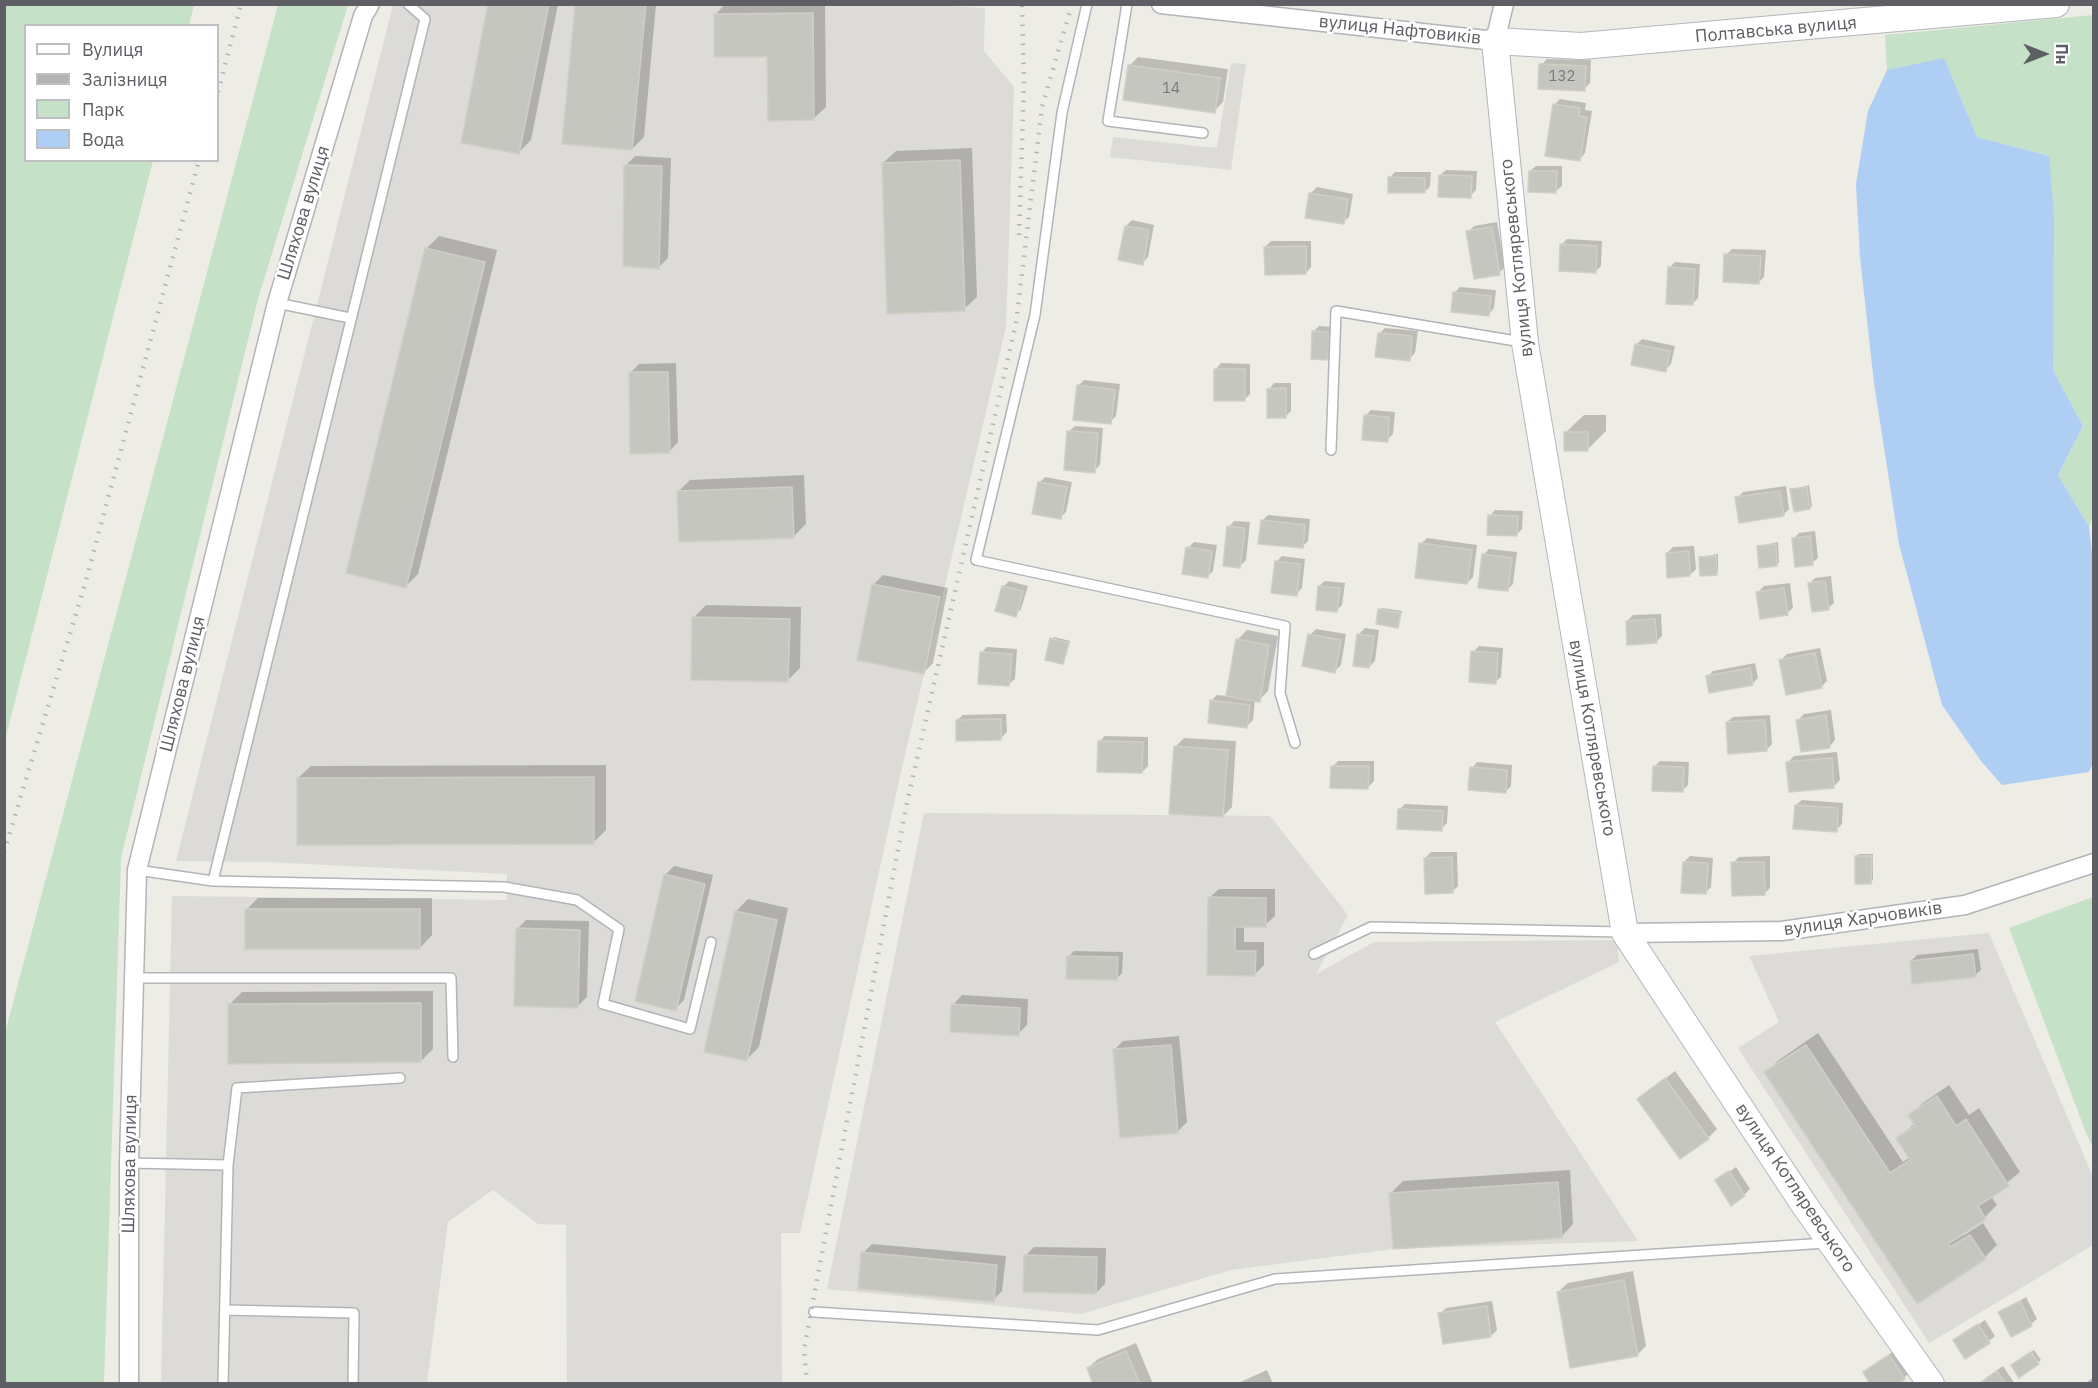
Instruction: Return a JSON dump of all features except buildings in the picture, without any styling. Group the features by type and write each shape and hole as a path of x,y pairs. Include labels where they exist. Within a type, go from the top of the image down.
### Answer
{"street":[{"name":"Шляхова вулиця","path":"129,1383 129,1163 137,870 277,303 363,16 370,4"},
{"name":"вулиця Нафтовиків","path":"1161,4 1495,41"},
{"name":"вулиця Котляревського","path":"1504,4 1495,41 1525,343 1625,933 1831,1243 1931,1383"},
{"name":"Полтавська вулиця","path":"1495,41 1581,46 2056,4"},
{"name":"вулиця Харчовиків","path":"1625,933 1782,931 1965,905 2094,863"}],"lane":[{"path":"213,881 425,19 408,4"},
{"path":"1087,4 1062,113 1035,315 976,560 1285,626 1280,693 1295,743"},
{"path":"1127,4 1108,121 1203,133"},
{"path":"277,303 350,318"},
{"path":"1331,450 1336,311 1525,343"},
{"path":"137,870 213,881 504,887 577,900 619,928 603,1004 690,1029 711,942"},
{"path":"1314,954 1371,927 1625,933"},
{"path":"134,978 451,978 453,1056"},
{"path":"223,1383 228,1165 237,1088 400,1078"},
{"path":"129,1163 228,1165"},
{"path":"814,1312 1098,1330 1275,1279 1831,1243"},
{"path":"225,1310 354,1313 353,1383"}],"shaded area":[{"path":"914,4 985,8 984,51 1014,87 1006,327 900,776 800,1233 781,1233 782,1383 567,1383 566,1225 538,1224 493,1190 448,1222 427,1383 161,1384 172,896 507,900 507,874 267,862 176,861 393,5"},
{"path":"1231,63 1246,64 1231,170 1110,157 1113,137 1217,148"},
{"path":"924,813 1270,816 1348,915 1316,974 1374,942 1617,940 1619,962 1495,1022 1638,1241 1393,1249 1231,1270 1081,1314 827,1289"},
{"path":"1989,933 2093,1177 2093,1245 1929,1343 1738,1048 1779,1022 1749,956"}],"green space":[{"path":"5,4 194,5 189,24 24,24 24,162 153,162 5,740"},
{"path":"278,5 348,5 258,299 121,858 104,1383 5,1383 6,1029"},
{"path":"2093,15 2094,513 2089,527 2058,475 2083,426 2053,370 2049,156 1977,137 1944,59 1887,70 1885,35"},
{"path":"2094,897 2093,1147 2009,928"}],"water":[{"path":"1944,58 1977,137 2049,156 2054,217 2053,370 2083,426 2058,475 2089,527 2093,561 2093,763 2089,772 2002,785 1981,761 1942,705 1899,544 1874,383 1860,257 1856,184 1868,111 1887,70"}],"railway":[{"path":"219,88 241,4"},
{"path":"1019,235 1024,83 1022,4"},
{"path":"807,1384 804,1349 906,807 1016,323 1042,107 1072,4"},
{"path":"4,852 85,584 198,162"}]}
